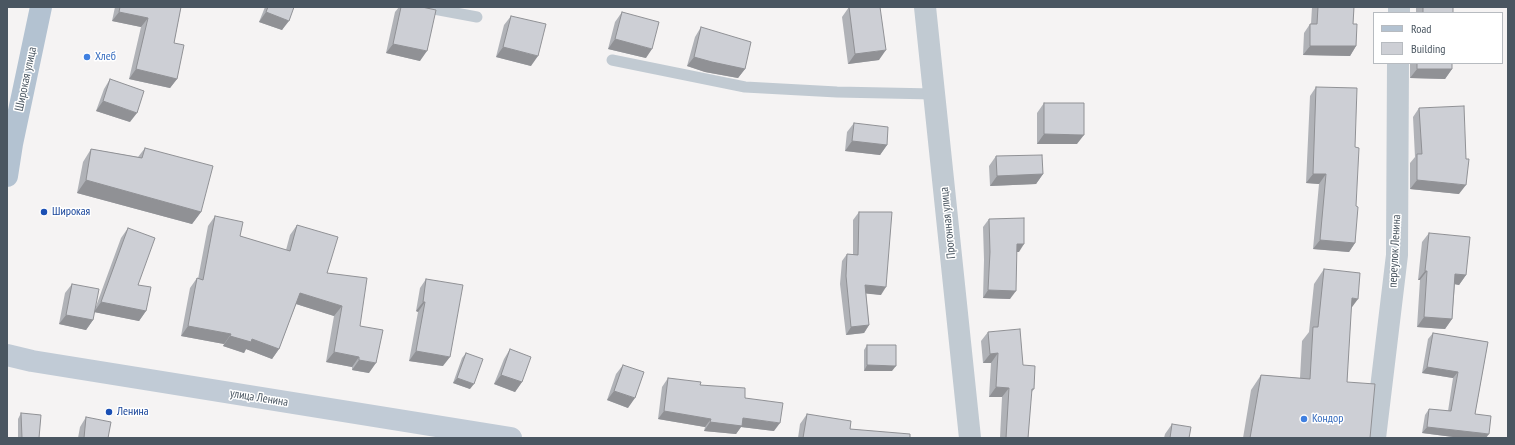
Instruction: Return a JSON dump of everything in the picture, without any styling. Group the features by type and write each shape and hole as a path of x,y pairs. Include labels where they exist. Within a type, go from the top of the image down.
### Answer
{"main road":[{"name":"Широкая улица","path":"7,176 12,144 41,7"}],"street":[{"name":"Прогонная улица","path":"925,7 970,438"},
{"name":"переулок Ленина","path":"1375,438 1397,255 1398,64"},
{"name":"улица Ленина","path":"7,355 32,361 511,438"}],"lane":[{"path":"423,7 476,17"},
{"path":"612,60 746,88 934,94"}],"building":[{"path":"120,7 181,7 174,43 184,45 177,79 136,69 148,18 119,12"},
{"path":"268,7 294,7 289,21 266,12"},
{"path":"401,7 422,7 436,10 427,51 393,44"},
{"path":"849,7 880,7 886,50 855,54"},
{"path":"1318,7 1354,7 1353,24 1357,24 1356,46 1310,46 1310,24 1317,24"},
{"path":"1423,7 1453,7 1453,12 1423,12"},
{"path":"622,12 659,22 652,49 615,39"},
{"path":"511,16 546,24 538,56 503,47"},
{"path":"701,27 751,42 745,69 694,57"},
{"path":"1417,64 1452,64 1452,69 1417,69"},
{"path":"110,79 144,91 137,113 103,101"},
{"path":"1316,87 1357,88 1355,147 1359,148 1356,206 1358,207 1355,243 1320,240 1326,174 1313,174"},
{"path":"1044,103 1084,103 1084,135 1044,134"},
{"path":"1464,106 1466,159 1469,159 1466,185 1417,180 1417,154 1422,154 1419,108"},
{"path":"854,123 888,127 887,145 852,141"},
{"path":"145,148 213,166 201,212 86,180 91,149 142,158"},
{"path":"1042,155 1043,174 997,176 996,156"},
{"path":"859,212 892,212 886,287 865,285 869,325 851,327 846,276 847,254 858,255"},
{"path":"215,216 243,222 240,236 290,251 297,225 338,237 327,273 367,278 360,326 383,330 376,363 359,360 359,357 334,352 342,306 300,293 279,349 252,339 251,342 230,336 231,334 188,326 197,278 203,280"},
{"path":"1024,218 1024,244 1017,244 1016,291 988,290 990,252 989,219"},
{"path":"128,228 155,238 138,285 151,287 146,311 101,302"},
{"path":"1429,233 1470,237 1466,275 1455,274 1452,319 1424,317 1427,271 1425,271"},
{"path":"1324,269 1360,273 1358,299 1352,298 1347,382 1375,384 1370,438 1250,438 1261,375 1310,379 1313,327 1318,327"},
{"path":"426,279 463,285 450,357 416,351 425,302 423,302"},
{"path":"72,284 99,289 93,320 66,315"},
{"path":"1020,329 1023,365 1035,366 1034,389 1032,389 1028,438 1006,438 1009,388 996,387 998,353 990,354 988,332"},
{"path":"1433,333 1488,342 1475,414 1491,416 1489,434 1427,427 1429,409 1451,411 1458,372 1427,367"},
{"path":"867,345 896,345 896,366 867,365"},
{"path":"510,349 531,357 522,382 501,375"},
{"path":"466,353 483,359 474,384 457,378"},
{"path":"623,365 644,372 635,398 614,391"},
{"path":"668,378 701,382 700,385 745,388 745,398 783,403 780,423 743,418 742,426 710,422 711,419 664,411"},
{"path":"21,413 41,415 39,438 22,438"},
{"path":"807,414 851,421 850,429 910,434 910,438 803,438"},
{"path":"86,417 111,422 108,438 84,438"},
{"path":"1172,424 1191,427 1189,438 1170,438"}],"place":[{"name":"Хлеб","path":"87,57"},
{"name":"Широкая","path":"44,212"},
{"name":"Ленина","path":"109,412"},
{"name":"Кондор","path":"1304,419"}]}
